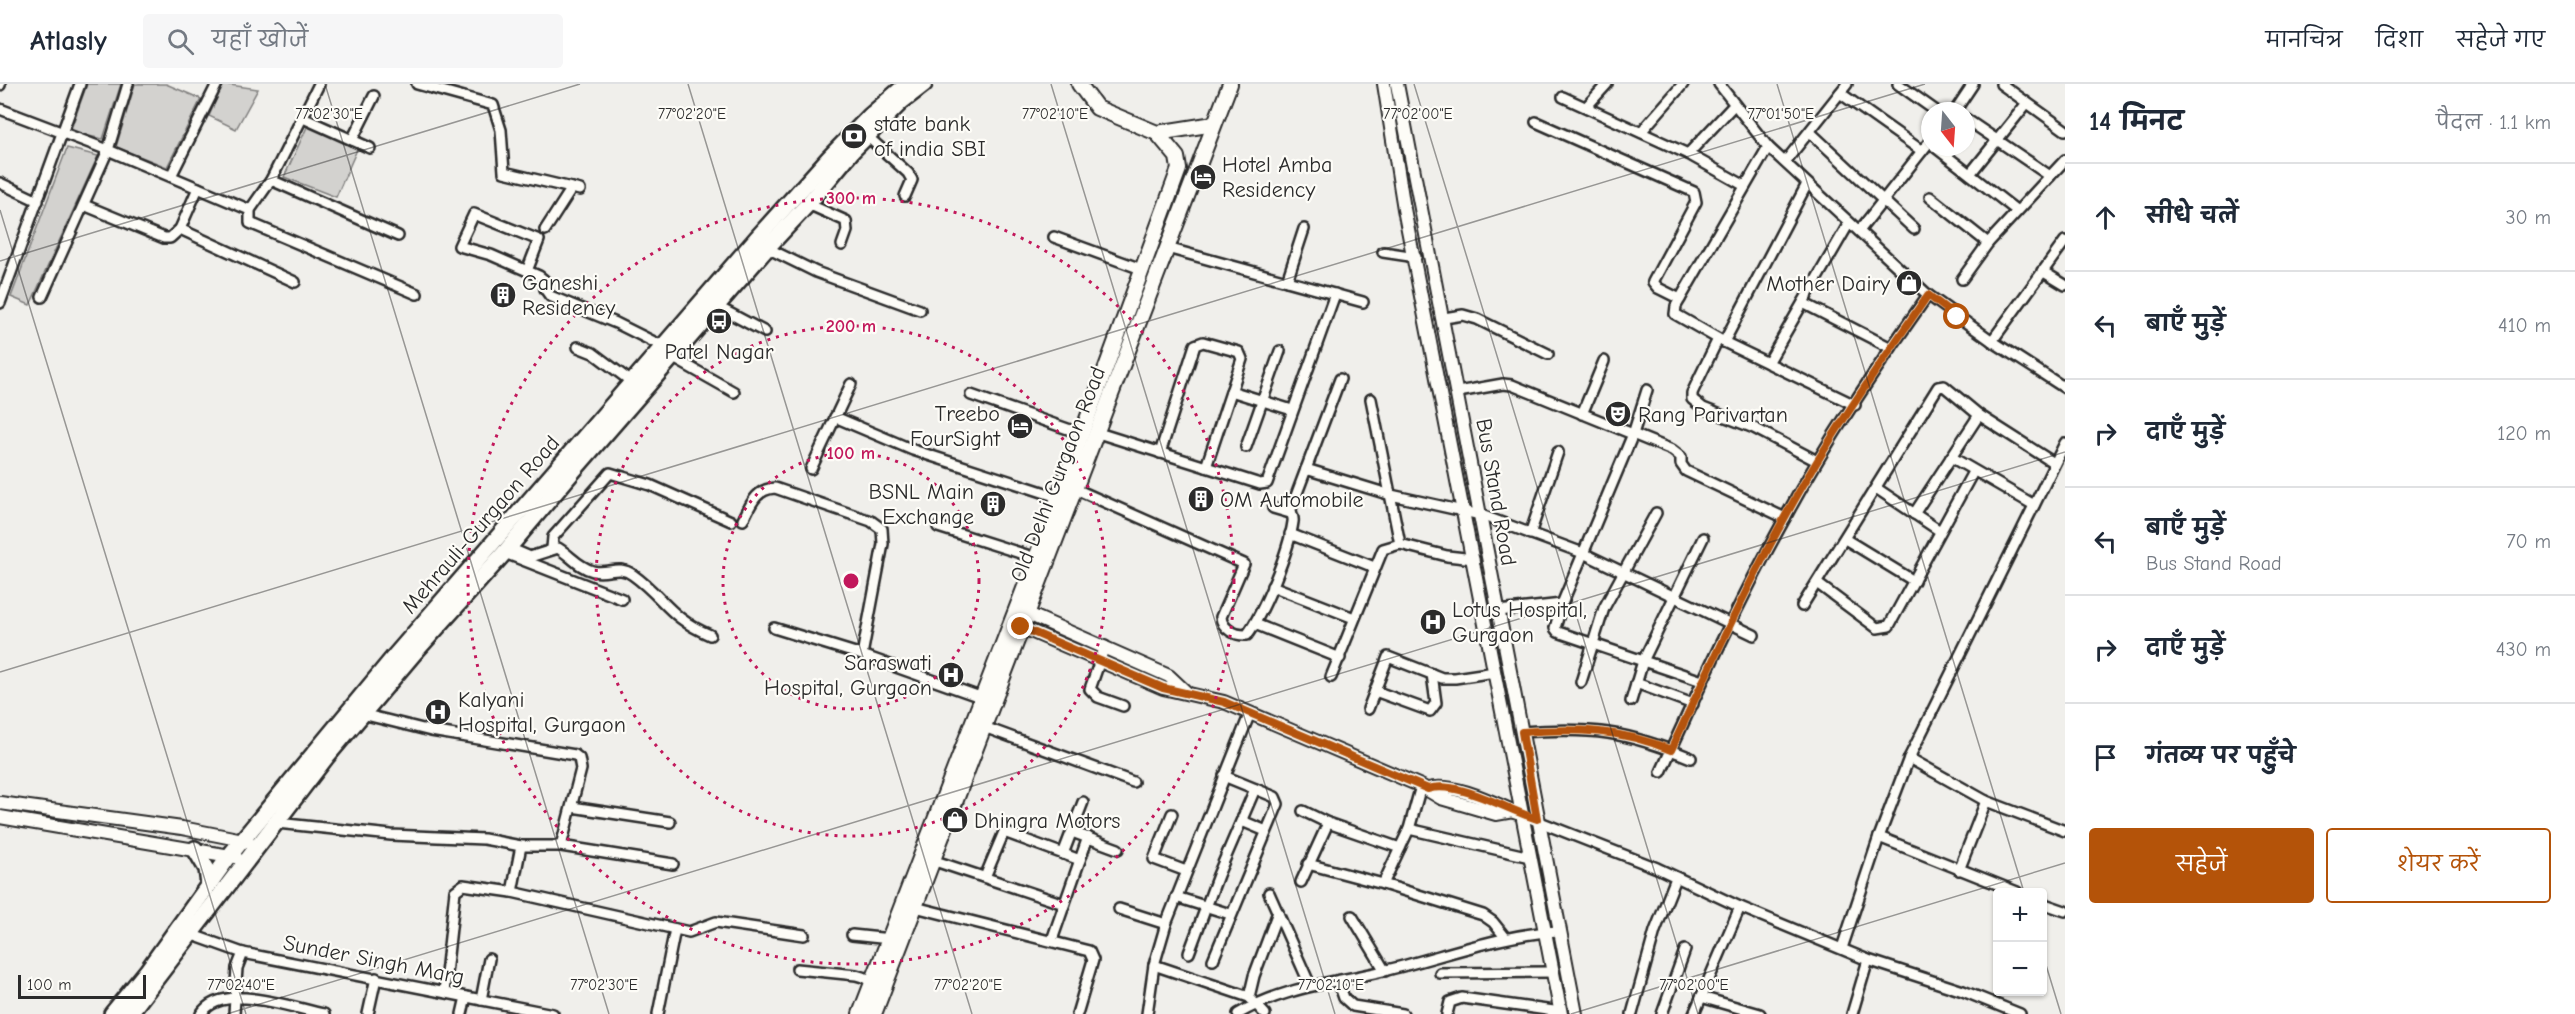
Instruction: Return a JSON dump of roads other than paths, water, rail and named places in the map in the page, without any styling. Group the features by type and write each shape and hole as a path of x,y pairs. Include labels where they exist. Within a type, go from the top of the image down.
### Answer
{"main road":[{"name":"Mehrauli-Gurgaon Road","path":"112,1014 277,823 362,714 698,317 829,158 870,116 907,84"},
{"name":"Mehrauli-Gurgaon Road","path":"698,317 716,306 867,136 924,84"},
{"path":"1079,84 1097,108 1156,134 1214,124"},
{"name":"Old Delhi Gurgaon Road","path":"1145,279 1167,248 1230,84"},
{"name":"Old Delhi Gurgaon Road","path":"874,1014 915,907 927,858 983,698 1036,558 1089,433 1145,279 1179,170 1177,157 1156,134"},
{"name":"Mehrauli-Gurgaon Road","path":"129,1014 184,932 209,885 230,855 393,658 501,551 633,383 668,352"},
{"name":"Old Delhi Gurgaon Road","path":"860,1014 890,939 984,728 1026,613 1065,490"},
{"path":"195,849 207,869 209,885"}],"street":[{"path":"0,303 80,84"},
{"path":"42,297 108,150 128,84"},
{"path":"171,176 217,84"},
{"path":"319,84 271,180 250,210 250,223 417,294"},
{"path":"417,84 453,89 493,105 501,130 504,171 576,189 545,230"},
{"name":"Bus Stand Road","path":"1384,84 1404,209 1416,257 1495,672 1517,813 1530,857 1543,932 1561,1013"},
{"name":"Bus Stand Road","path":"1397,84 1444,318 1558,931 1576,1014"},
{"path":"1587,106 1607,84"},
{"path":"1641,132 1683,84"},
{"path":"1719,84 1768,147 1928,295 1992,341 2065,388"},
{"path":"1899,84 1924,102"},
{"path":"1961,102 1973,84"},
{"path":"2001,84 2065,130"},
{"path":"1785,162 1842,87 1921,150"},
{"path":"352,140 374,96"},
{"path":"1563,97 1688,154 1745,186"},
{"path":"1970,174 2027,103"},
{"path":"1688,154 1734,105"},
{"path":"0,109 63,135 108,150 250,210"},
{"path":"303,118 370,148"},
{"path":"1536,122 1694,192 1696,202 1653,282 1658,288 1680,299"},
{"path":"1975,125 2050,176"},
{"path":"1810,132 1914,229"},
{"path":"867,136 908,173 912,180 905,196"},
{"path":"1768,147 1674,311 1677,316 1721,340 1855,405"},
{"path":"1859,231 1921,152"},
{"path":"1947,156 2017,211"},
{"path":"1962,279 1988,243 2065,160"},
{"path":"271,180 398,236"},
{"path":"0,183 38,201"},
{"path":"1807,184 1692,393 1692,399 1703,408 1754,428 1817,461"},
{"path":"84,205 164,238 170,238 180,229 198,189"},
{"path":"1930,197 1988,243"},
{"path":"808,204 846,221 847,231 842,245"},
{"path":"1404,209 1421,207"},
{"path":"527,271 539,240 474,214 459,246 491,255 527,271 543,278 550,296 616,323 734,392"},
{"path":"1768,363 1849,223"},
{"path":"180,229 295,282"},
{"path":"1287,281 1304,229"},
{"path":"1054,237 1145,279"},
{"path":"1992,341 2065,241"},
{"path":"766,248 816,272 920,310"},
{"path":"1167,248 1363,303"},
{"path":"1383,252 1416,257"},
{"path":"2042,271 2065,285"},
{"path":"971,395 1260,484 1267,483 1335,294"},
{"path":"1661,772 1730,623 1785,518 1817,461 1928,295"},
{"path":"1803,303 1891,348"},
{"path":"716,306 765,332"},
{"path":"1444,318 1470,316 1548,354"},
{"path":"1160,453 1192,351 1198,343 1203,342 1241,355 1206,467"},
{"path":"578,347 600,357 633,383"},
{"path":"1246,447 1280,351"},
{"path":"1582,414 1604,361"},
{"path":"835,417 913,450 1065,490 1244,564 1221,617 1222,622 1230,630 1244,636 1255,624 1272,586 1290,534 1293,520 1290,513 1340,379"},
{"path":"811,469 850,384"},
{"path":"1458,392 1508,384 1678,454 1683,469 1686,471 1785,518"},
{"path":"1802,606 1818,584 1938,387 1944,386 1979,415 2054,463"},
{"path":"1647,390 1633,434 1555,624 1558,632 1591,646 1702,681"},
{"path":"1231,391 1292,410"},
{"path":"1371,399 1400,544"},
{"path":"1914,514 1979,415"},
{"path":"1842,948 1879,837 1909,758 2065,444"},
{"path":"1530,534 1558,452"},
{"path":"1951,457 1973,472 2034,505"},
{"path":"1306,469 1391,495 1481,515 1583,553 1624,571 1754,635"},
{"path":"552,548 553,537 597,486 613,472 650,485 731,521"},
{"path":"1818,584 1881,630 1891,623 1973,472"},
{"path":"743,520 756,495 765,489 775,488 871,521 882,529 883,544 862,655"},
{"path":"1876,488 1940,531"},
{"path":"1273,508 1290,513"},
{"path":"1581,682 1604,608 1656,513"},
{"path":"938,526 1036,558"},
{"path":"1290,534 1374,567"},
{"path":"1631,701 1643,661 1673,595 1703,538"},
{"path":"1845,539 1914,581"},
{"path":"1331,677 1383,549 1388,545 1400,544 1440,555 1474,559"},
{"path":"501,551 530,557 540,555 552,548 558,548 582,567 595,572 621,569 633,575 681,621 710,635"},
{"path":"501,551 521,561 622,598"},
{"path":"1272,586 1354,618"},
{"path":"1498,611 1562,604"},
{"path":"1026,613 1169,676 1186,692"},
{"path":"1255,624 1340,658"},
{"path":"1021,627 1101,659 1163,688 1224,702 1424,787 1441,798 1496,814 1517,813 1537,819 1658,868 1740,907 1868,960 1963,991 2020,1014"},
{"path":"774,628 862,655 983,698"},
{"path":"1105,646 1090,689 1098,697 1123,706"},
{"path":"1368,709 1388,657 1432,674 1455,678 1495,672"},
{"path":"1376,691 1430,711 1436,703 1432,674"},
{"path":"1636,683 1693,704"},
{"path":"1147,1014 1154,965 1166,924 1250,713"},
{"path":"362,714 431,731 575,755 579,758 581,770 561,846"},
{"path":"984,728 1133,782"},
{"path":"1522,732 1571,729 1622,733 1691,758"},
{"path":"1909,758 1986,801 2065,831"},
{"path":"1213,960 1278,800 1224,776"},
{"path":"1383,884 1409,829 1424,787"},
{"path":"1189,953 1255,789"},
{"path":"1959,870 1986,801"},
{"path":"1063,854 1083,802"},
{"path":"0,803 259,844"},
{"path":"572,807 670,822"},
{"path":"1303,811 1328,823 1400,848"},
{"path":"1172,814 1154,859 1186,871"},
{"path":"0,817 230,855 245,861"},
{"path":"1242,821 1266,831"},
{"path":"277,823 392,835 484,839 521,846 561,846 673,864"},
{"path":"1301,882 1328,823"},
{"path":"1409,829 1530,857"},
{"path":"985,877 1004,832 1080,860"},
{"path":"1072,832 1118,849"},
{"path":"1052,940 1089,837"},
{"path":"1879,837 2006,888"},
{"path":"512,892 521,846"},
{"path":"927,858 1064,904"},
{"path":"1308,864 1483,915 1493,922 1505,937"},
{"path":"1632,1014 1652,939 1676,878"},
{"path":"444,992 455,891 463,885 512,892 689,932 716,922 804,935"},
{"path":"1269,893 1310,985"},
{"path":"1176,897 1230,914"},
{"path":"2047,904 2065,911"},
{"path":"915,907 1052,940 1077,947 1092,955 1077,1014"},
{"path":"1694,1014 1740,907"},
{"path":"1119,909 1166,924"},
{"path":"1253,1000 1254,976 1278,912"},
{"path":"1352,916 1385,971"},
{"path":"658,1014 675,929"},
{"path":"1238,1014 1253,1000 1310,985 1385,971 1505,937 1558,931"},
{"name":"Sunder Singh Marg","path":"184,932 243,953 552,1014"},
{"path":"852,935 890,939"},
{"path":"1662,1014 1685,950"},
{"path":"234,1014 237,968 243,953"},
{"path":"481,1000 489,959"},
{"path":"1852,1014 1868,960"},
{"path":"1154,965 1253,1000 1265,1014"},
{"path":"796,969 856,975 873,980"},
{"path":"1440,973 1553,972"},
{"path":"368,1014 376,978"},
{"path":"1338,981 1348,1002 1381,1013 1403,1014"},
{"path":"201,1014 207,1006 236,996 321,1014"},
{"path":"1701,997 1760,1014"},
{"path":"462,1014 466,998"},
{"path":"1447,1014 1450,1002 1462,998 1561,1013"}],"place":[{"name":"state bank of india SBI","path":"854,136"},
{"name":"Hotel Amba Residency","path":"1203,177"},
{"name":"Mother Dairy","path":"1909,283"},
{"name":"Ganeshi Residency","path":"503,295"},
{"name":"Patel Nagar","path":"719,321"},
{"name":"Rang Parivartan","path":"1618,414"},
{"name":"Treebo FourSight","path":"1020,426"},
{"name":"OM Automobile","path":"1201,499"},
{"name":"BSNL Main Exchange","path":"993,504"},
{"name":"Lotus Hospital, Gurgaon","path":"1433,622"},
{"name":"Saraswati Hospital, Gurgaon","path":"951,675"},
{"name":"Kalyani Hospital, Gurgaon","path":"438,712"},
{"name":"Dhingra Motors","path":"955,820"}]}
